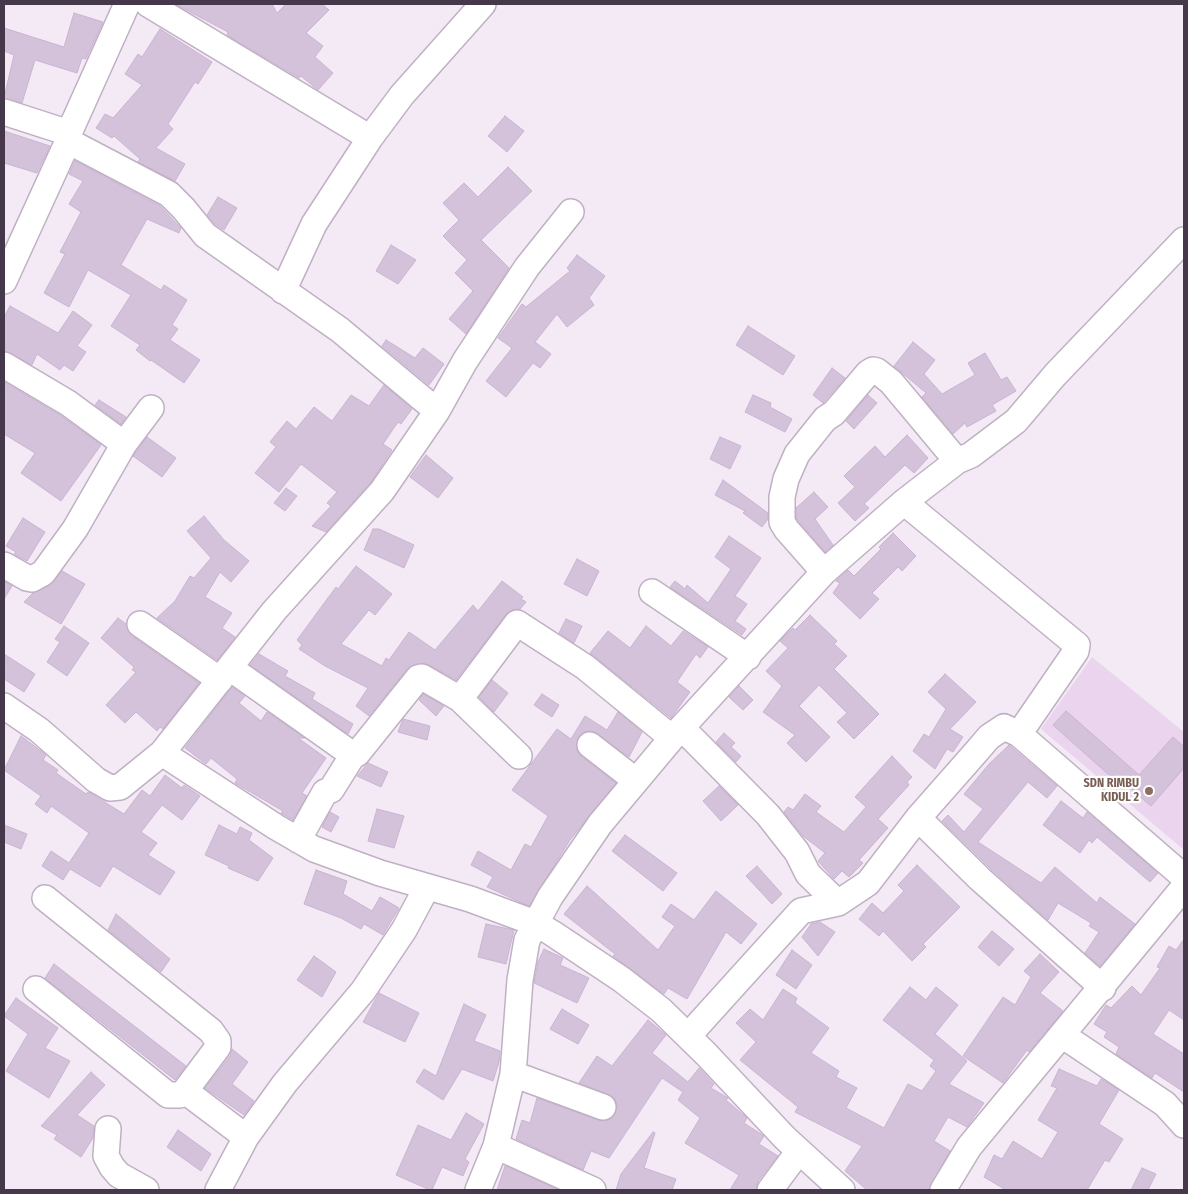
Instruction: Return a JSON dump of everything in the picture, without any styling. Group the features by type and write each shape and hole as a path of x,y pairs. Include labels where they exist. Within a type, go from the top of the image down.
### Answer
{"street":[{"path":"283,291 314,224 370,138 402,96 482,4"},
{"path":"4,281 130,5 370,138"},
{"path":"4,112 69,137 169,194 180,204 205,235 340,330 437,411"},
{"path":"4,706 39,730 96,780 110,788 120,786 162,753 274,611 382,491 437,411 466,361 526,267 571,212"},
{"path":"478,1190 496,1146 513,1074 520,980 527,940 550,897 600,824 635,780 824,572 904,502 957,461 971,455 1016,421 1055,375 1184,240"},
{"path":"4,365 68,403 124,444"},
{"path":"824,572 782,522 782,497 786,479 797,454 825,419 834,413 868,373 873,370 877,371 891,382 957,461"},
{"path":"4,565 27,578 32,579 43,573 75,529 124,444 151,408"},
{"path":"904,502 1077,645 1076,651 1019,734"},
{"path":"652,592 748,657"},
{"path":"460,699 517,623 585,667 677,733 768,815 797,852 808,874 838,903"},
{"path":"140,624 225,674 353,755"},
{"path":"298,840 324,792 331,790 353,755 357,754 418,678 422,677 460,699 519,756"},
{"path":"688,1036 801,911 838,903 868,883 918,818 989,737 1004,727 1019,734 1184,877"},
{"path":"590,745 635,780"},
{"path":"162,753 298,840 323,852 427,887 470,899 535,923 621,979 661,1010 799,1151 842,1190"},
{"path":"918,818 980,879 1103,988"},
{"path":"218,1190 246,1137 285,1084 363,991 404,930 427,887"},
{"path":"943,1190 969,1147 1103,988 1184,888"},
{"path":"36,989 168,1095 180,1094 185,1091 218,1046 218,1041 211,1031 45,898"},
{"path":"1062,1035 1166,1104 1184,1125"},
{"path":"513,1074 603,1107"},
{"path":"185,1091 246,1137"},
{"path":"108,1129 106,1156 112,1167 119,1176 146,1190"},
{"path":"496,1146 593,1190"},
{"path":"770,1190 799,1151"}],"shaded area":[{"name":"SDN RIMBU KIDUL 2","path":"1092,657 1184,732 1184,850 1041,729"}],"building":[{"path":"175,4 272,4 277,13 286,4 322,4 329,10 306,33 323,46 315,57 333,73 318,90 301,76 299,78 227,35 228,32"},
{"path":"74,13 103,22 86,59 82,58 77,73 35,60 22,103 4,98 14,55 4,51 4,28 64,47"},
{"path":"160,29 212,62 198,84 195,82 168,124 173,129 156,148 185,164 175,181 138,162 140,159 114,136 112,138 96,128 105,114 113,118 142,85 125,74 138,54 142,57"},
{"path":"505,116 524,131 507,152 488,136"},
{"path":"4,131 50,146 37,173 4,163"},
{"path":"75,161 160,206 181,228 179,233 147,219 121,265 161,290 164,285 187,300 172,325 178,329 170,340 200,360 184,383 150,361 136,350 140,345 111,326 131,295 88,270 69,307 44,293 65,254 60,252 81,212 69,204 83,181 69,174"},
{"path":"508,167 532,191 481,240 509,268 466,334 449,319 473,291 455,273 467,260 443,236 459,220 443,203 464,183 478,197"},
{"path":"218,197 237,208 224,230 207,215"},
{"path":"391,245 416,260 398,284 376,271"},
{"path":"577,255 605,276 589,298 594,305 567,327 557,314 535,342 551,354 540,368 533,363 506,397 486,381 512,348 498,338 522,304 526,307 570,271 567,268"},
{"path":"10,306 58,333 73,311 92,325 77,346 86,352 73,371 64,365 60,370 37,354 32,365 4,351 4,317"},
{"path":"748,326 795,356 783,375 736,345"},
{"path":"386,340 415,358 423,348 444,364 429,385 382,346"},
{"path":"913,342 935,360 924,374 942,394 975,375 968,363 985,353 1001,380 1007,377 1016,391 992,405 996,411 967,427 965,423 953,434 922,397 926,393 894,366"},
{"path":"832,368 845,378 823,403 813,395"},
{"path":"4,382 60,415 101,445 61,501 21,473 35,453 4,434"},
{"path":"384,385 412,409 401,424 398,422 383,444 392,450 371,482 326,532 312,526 331,506 327,503 337,492 301,464 279,492 255,473 276,447 270,442 287,421 296,429 314,407 332,421 351,395 369,406"},
{"path":"753,395 771,403 770,407 792,419 785,432 745,412"},
{"path":"868,395 877,403 854,429 846,421"},
{"path":"99,400 126,417 121,424 95,405"},
{"path":"907,435 928,458 914,473 905,465 864,504 869,508 855,521 838,503 855,487 844,476 875,446 885,457"},
{"path":"147,437 176,458 162,477 133,456"},
{"path":"720,437 741,446 730,469 710,459"},
{"path":"426,455 453,478 438,498 410,477"},
{"path":"723,480 768,513 768,519 762,527 743,513 745,511 715,495"},
{"path":"286,488 297,496 285,511 274,503"},
{"path":"814,492 828,507 815,519 833,545 825,552 796,518 796,508"},
{"path":"204,516 224,540 249,561 231,582 220,572 205,597 232,613 222,628 235,637 217,660 157,618 175,601 190,576 194,578 211,558 187,531"},
{"path":"23,518 45,532 27,561 14,554 16,552 6,546"},
{"path":"373,529 379,529 414,545 404,568 364,550"},
{"path":"893,533 916,556 902,571 898,567 872,593 879,599 860,619 833,593 840,583 836,581 848,570 854,576 881,549 879,547"},
{"path":"729,536 761,558 735,596 747,604 735,621 746,629 742,635 670,587 675,581 685,589 687,585 708,603 731,569 715,557"},
{"path":"577,559 599,571 587,596 564,584"},
{"path":"356,566 392,594 375,615 369,610 341,644 382,666 386,658 389,660 409,632 435,650 473,605 478,611 502,581 523,597 521,599 526,602 520,609 512,610 506,614 456,680 429,665 415,664 407,669 369,716 356,706 368,688 325,666 299,649 302,645 297,640 336,587 338,589"},
{"path":"62,571 85,584 61,624 24,602 33,593 50,585"},
{"path":"4,581 12,586 4,599"},
{"path":"810,615 837,641 834,644 847,656 834,669 879,714 854,739 837,722 847,713 819,685 799,706 830,737 806,762 787,743 795,735 763,712 782,686 766,671 788,648 780,641 793,628 795,630"},
{"path":"118,618 126,624 132,636 199,683 163,729 160,727 157,731 136,712 125,723 106,705 136,672 132,670 134,667 101,638"},
{"path":"566,619 582,626 574,643 559,633"},
{"path":"64,626 89,643 67,676 47,662 60,642 55,639"},
{"path":"646,626 671,646 683,631 708,647 700,658 696,654 677,682 690,692 671,718 590,653 608,631 630,648"},
{"path":"4,654 35,674 24,692 4,679"},
{"path":"259,654 288,671 285,676 315,693 312,699 353,724 348,734 250,665"},
{"path":"945,674 976,702 950,729 963,737 953,752 947,749 935,769 913,751 924,734 929,737 946,709 928,692"},
{"path":"492,680 508,693 494,712 479,697"},
{"path":"739,686 753,700 743,710 729,697"},
{"path":"232,687 245,696 239,703 261,721 267,712 305,738 298,738 326,758 302,793 307,796 293,820 281,813 283,811 235,783 237,779 211,758 206,764 185,748"},
{"path":"423,694 444,706 436,716 419,700"},
{"path":"542,694 559,705 552,717 534,705"},
{"path":"1066,711 1139,775 1173,737 1184,747 1184,768 1151,806 1121,780 1118,783 1053,725"},
{"path":"618,712 642,732 629,757 592,731 584,732 578,737 577,750 581,756 616,783 570,840 529,906 487,887 493,877 471,865 478,851 511,870 525,844 531,847 548,816 512,790 557,729 571,739 585,716 607,730"},
{"path":"403,719 430,726 427,740 398,732"},
{"path":"724,733 735,743 731,747 741,756 736,762 716,742"},
{"path":"21,736 46,755 43,760 58,770 56,773 86,794 88,792 124,814 142,790 150,796 165,775 182,788 184,785 200,796 182,820 162,805 141,832 157,843 148,855 175,872 160,895 113,866 100,887 70,869 63,880 42,866 51,851 69,863 89,833 51,806 47,813 35,804 41,796 4,770"},
{"path":"1009,745 1057,786 1047,798 1028,782 978,842 1041,883 1055,867 1097,903 1100,897 1135,924 1100,966 1085,953 1099,932 1089,926 1091,923 1058,903 1048,920 990,868 942,821 948,815 964,832 983,809 964,794 989,764"},
{"path":"892,756 912,777 907,782 909,785 878,819 888,828 859,860 863,863 849,877 842,871 834,879 818,861 825,853 803,836 784,812 788,807 793,810 805,794 821,806 816,812 844,832 866,807 855,797"},
{"path":"368,763 388,772 381,787 357,776"},
{"path":"719,786 738,805 721,821 703,801"},
{"path":"1061,801 1083,818 1087,812 1158,873 1150,882 1097,837 1092,843 1089,840 1080,853 1043,825"},
{"path":"377,809 404,816 394,848 368,841"},
{"path":"330,812 339,817 331,832 322,827"},
{"path":"4,825 27,834 21,849 4,842"},
{"path":"219,825 237,834 240,827 252,833 249,840 273,858 258,881 228,868 229,866 205,855"},
{"path":"625,835 677,873 663,891 612,851"},
{"path":"917,865 960,907 923,944 926,947 912,961 883,931 879,936 859,919 872,903 883,913 904,891 898,885"},
{"path":"757,866 782,894 772,904 746,876"},
{"path":"316,870 347,881 343,894 372,911 380,897 399,908 383,935 364,924 361,929 341,918 304,904"},
{"path":"587,886 658,950 675,926 662,917 671,904 694,920 716,891 757,924 741,944 726,932 687,999 668,988 664,994 613,956 615,954 564,914"},
{"path":"116,914 170,959 161,972 108,930"},
{"path":"820,922 835,932 818,956 802,937 811,924"},
{"path":"486,924 514,930 506,964 478,957"},
{"path":"992,931 1014,949 999,966 978,947"},
{"path":"1184,939 1184,1020 1169,1010 1153,1034 1184,1054 1184,1092 1155,1073 1152,1078 1116,1054 1119,1047 1104,1037 1107,1032 1094,1024 1106,1005 1111,1008 1132,986 1141,995 1160,968 1157,967 1169,946 1176,950"},
{"path":"544,949 563,958 560,965 589,978 577,1003 534,983 538,962"},
{"path":"792,950 812,965 796,989 776,975"},
{"path":"1040,954 1059,972 1040,993 1063,1011 1029,1052 1027,1050 1003,1083 963,1056 1003,997 1015,1005 1031,977 1024,971"},
{"path":"314,956 336,972 322,997 297,980"},
{"path":"54,964 186,1066 175,1080 45,978"},
{"path":"910,987 926,1000 936,987 958,1005 935,1034 967,1061 949,1084 984,1103 967,1127 948,1117 934,1141 950,1151 929,1190 867,1190 845,1171 862,1146 795,1112 798,1107 740,1060 756,1042 736,1023 750,1009 763,1020 783,989 797,998 795,1003 829,1028 811,1053 839,1071 836,1077 857,1088 846,1108 884,1128 908,1084 922,1091 936,1071 930,1066 934,1060 883,1020"},
{"path":"379,993 419,1013 405,1042 363,1022"},
{"path":"16,998 58,1028 45,1048 70,1061 49,1098 6,1071 28,1034 4,1016"},
{"path":"464,1004 486,1015 474,1041 500,1051 499,1062 493,1081 462,1069 443,1100 416,1082 424,1069 436,1076"},
{"path":"562,1009 589,1025 578,1044 550,1029"},
{"path":"648,1020 666,1035 652,1053 688,1082 699,1068 714,1084 711,1088 728,1098 726,1100 747,1118 744,1123 764,1136 759,1144 778,1156 758,1181 756,1190 730,1190 739,1175 685,1143 700,1118 678,1100 683,1092 662,1078 609,1158 591,1151 583,1170 516,1139 522,1120 530,1123 537,1098 598,1120 606,1121 613,1118 617,1105 614,1097 579,1083 597,1056 612,1066"},
{"path":"232,1049 248,1062 232,1084 254,1101 244,1115 205,1088 230,1056"},
{"path":"1059,1069 1097,1086 1101,1079 1119,1090 1099,1124 1123,1139 1109,1162 1105,1160 1087,1190 1006,1190 984,1177 994,1155 1002,1159 1013,1141 1042,1159 1058,1132 1038,1120 1057,1088 1051,1086"},
{"path":"91,1072 105,1085 77,1115 94,1126 93,1138 81,1157 54,1139 57,1135 41,1126"},
{"path":"466,1113 484,1124 465,1159 469,1162 463,1176 442,1167 432,1190 430,1190 396,1175 418,1125 451,1140"},
{"path":"178,1130 211,1154 201,1171 167,1147"},
{"path":"653,1132 655,1133 644,1168 676,1179 672,1190 616,1190 621,1174"},
{"path":"506,1166 559,1190 497,1190"},
{"path":"1142,1168 1156,1174 1148,1190 1131,1190"}],"place":[{"name":"SDN RIMBU KIDUL 2","path":"1149,791"}]}
